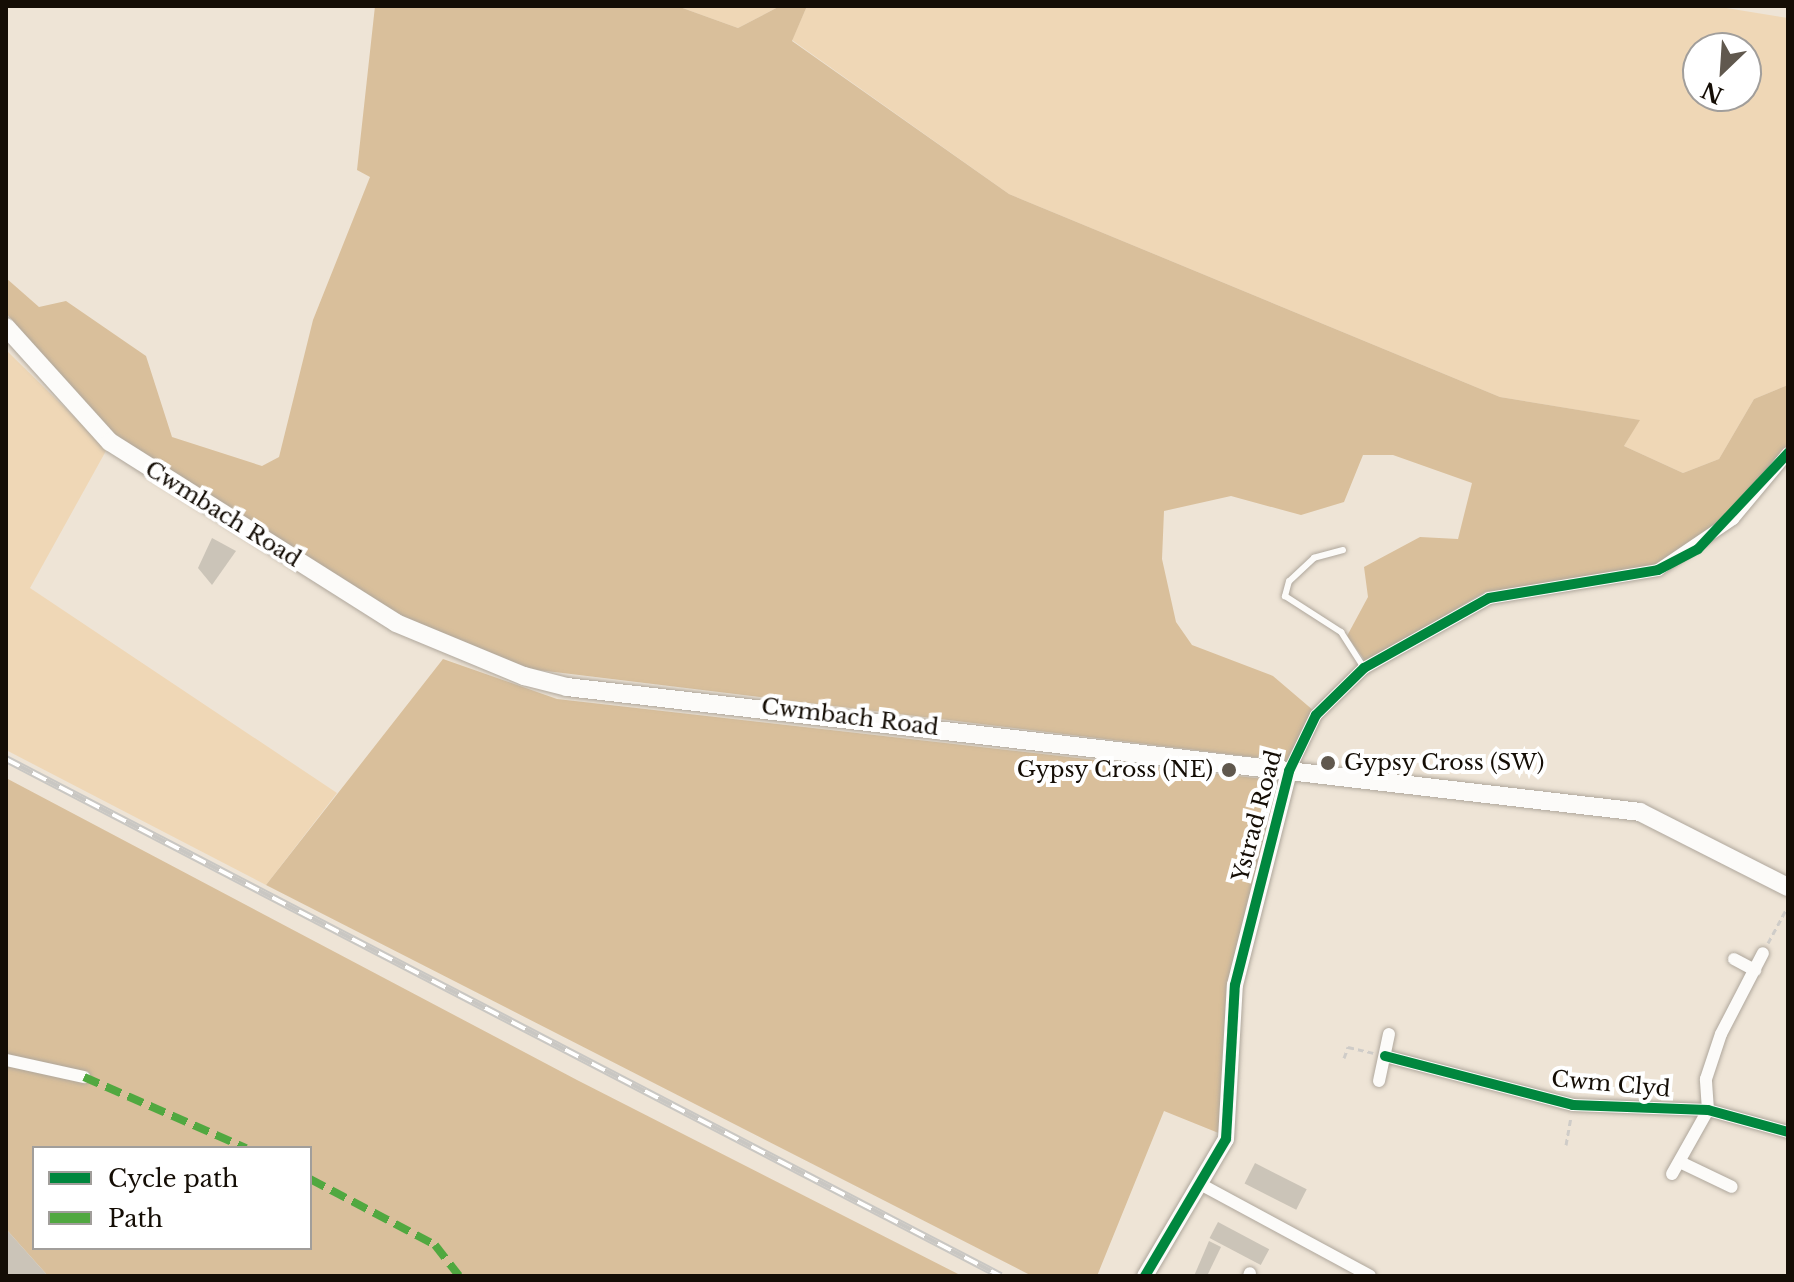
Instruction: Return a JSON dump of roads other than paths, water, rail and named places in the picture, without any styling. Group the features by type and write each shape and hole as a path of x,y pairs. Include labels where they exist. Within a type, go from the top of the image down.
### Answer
{"main road":[{"name":"Cwmbach Road","path":"6,327 110,442 396,623 524,676 567,687 1640,812 1788,887"}],"street":[{"name":"Ystrad Road","path":"1145,1276 1202,1185 1226,1139 1235,985 1289,771 1316,715 1364,668 1489,598 1658,570 1733,519 1788,453"},
{"path":"1672,1174 1682,1163 1708,1110 1706,1079 1721,1034 1763,953"},
{"path":"1734,959 1755,970"},
{"path":"1379,1081 1389,1034"},
{"name":"Cwm Clyd","path":"1385,1056 1573,1105 1708,1110 1788,1132"},
{"path":"6,1060 84,1077"},
{"path":"1682,1163 1732,1187"},
{"path":"1202,1185 1344,1270 1370,1276"}],"lane":[{"path":"1343,550 1314,558 1289,581 1285,596 1341,632 1364,668"}],"railway":[{"path":"6,759 1001,1276"}],"place":[{"name":"Gypsy Cross (SW)","path":"1328,763"},
{"name":"Gypsy Cross (NE)","path":"1229,770"}]}
